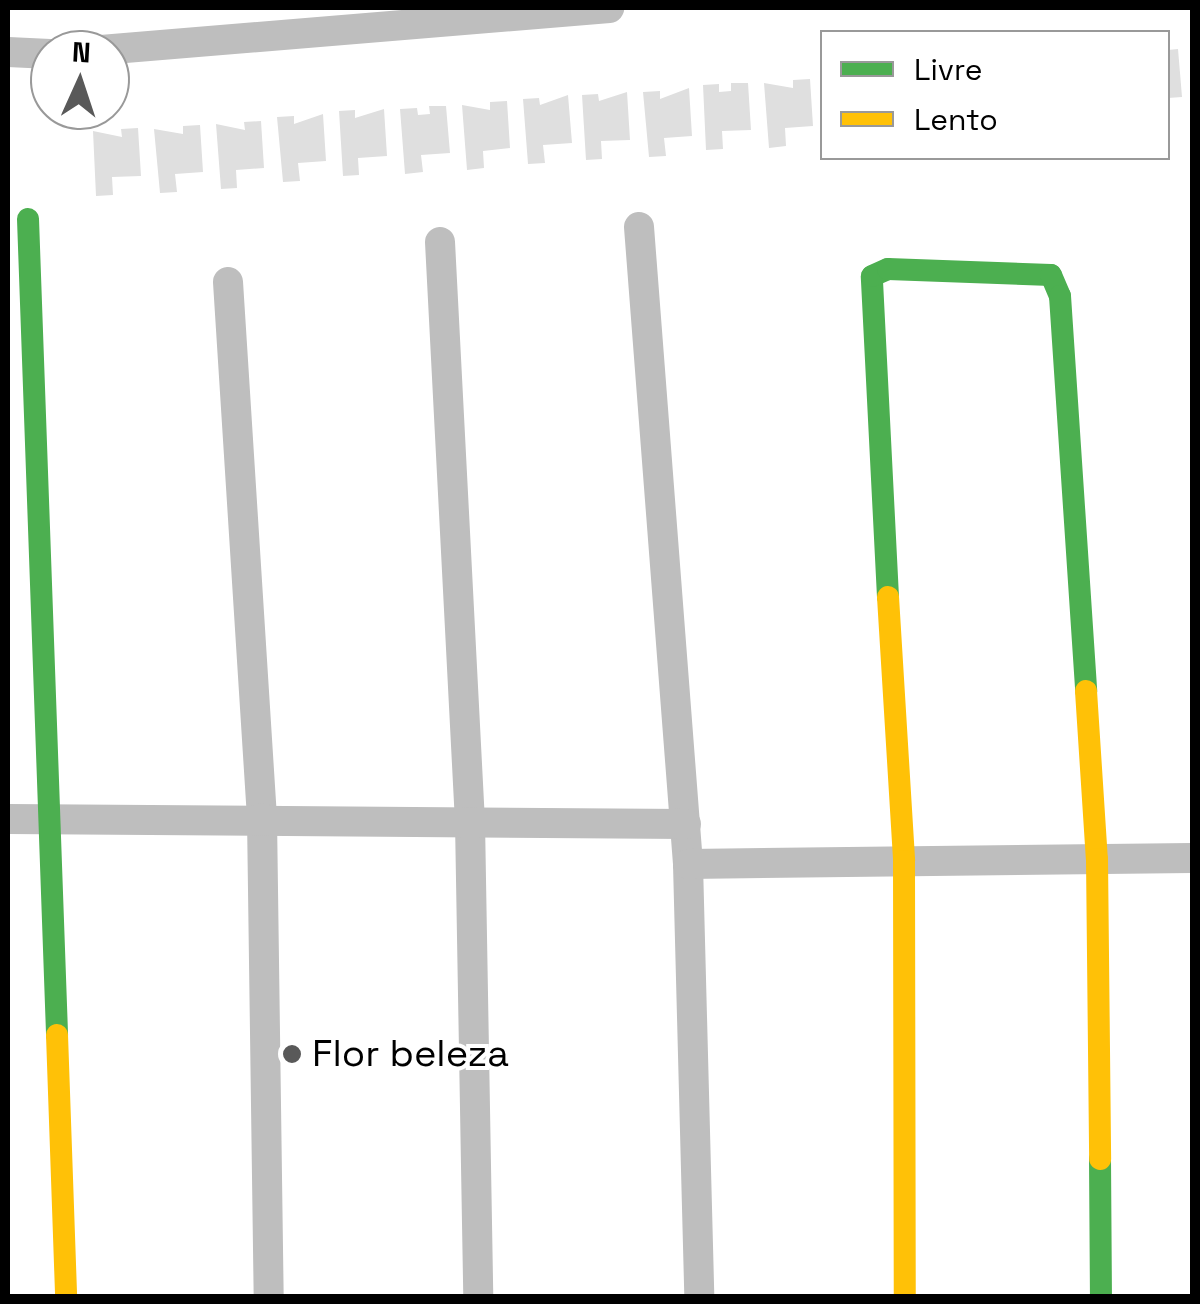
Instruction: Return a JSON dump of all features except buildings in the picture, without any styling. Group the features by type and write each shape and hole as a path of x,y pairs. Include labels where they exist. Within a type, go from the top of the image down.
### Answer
{"street":[{"path":"130,46 306,20 606,8"},
{"path":"28,218 66,1296"},
{"path":"639,227 686,824 699,1296"},
{"path":"440,242 470,822 478,1296"},
{"path":"906,1296 904,861 869,291 872,276 888,268 1034,270 1052,275 1060,296 1097,859 1101,1296"},
{"path":"228,282 262,818 270,1296"},
{"path":"8,819 686,824"},
{"path":"688,864 1192,858"}],"traffic: fast":[{"path":"28,219 57,1035"},
{"path":"888,597 872,276 888,269 1051,275 1060,296 1086,691"},
{"path":"1100,1159 1101,1296"}],"traffic: slow":[{"path":"888,597 904,861 905,1296"},
{"path":"1086,691 1097,859 1100,1159"},
{"path":"57,1035 66,1296"}],"place":[{"name":"Flor beleza","path":"292,1054"}]}
